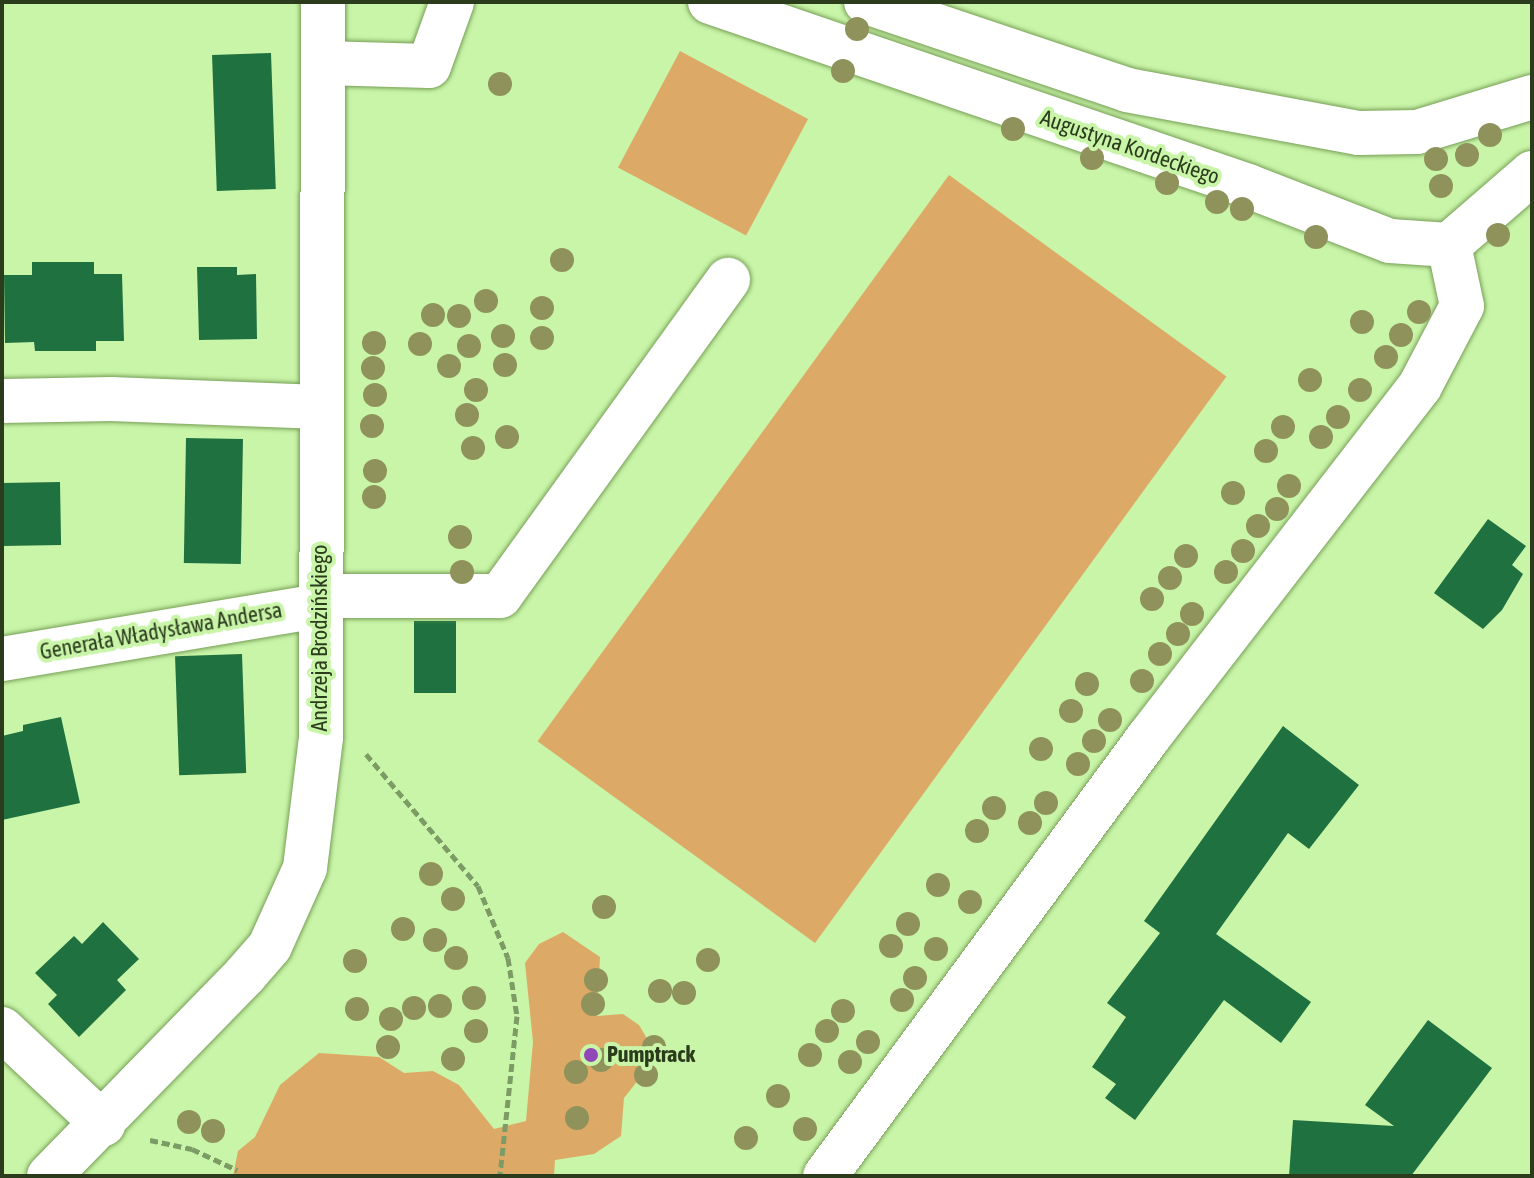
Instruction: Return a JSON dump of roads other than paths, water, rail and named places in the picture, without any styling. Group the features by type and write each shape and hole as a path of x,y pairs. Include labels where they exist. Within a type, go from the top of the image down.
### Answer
{"street":[{"name":"Andrzeja Brodzińskiego","path":"49,1176 103,1124 270,946 305,868 321,737 323,2"},
{"path":"323,63 429,66 452,2"},
{"name":"Augustyna Kordeckiego","path":"710,2 1248,186 1390,241 1449,245"},
{"path":"866,2 1127,90 1359,133 1417,132 1532,97"},
{"path":"825,1176 1148,738 1420,386 1462,306 1449,245 1532,173"},
{"name":"Generała Władysława Andersa","path":"2,659 319,601 500,596 728,280"},
{"path":"2,401 111,399 321,407"},
{"path":"2,1029 103,1124"}],"place":[{"name":"Pumptrack","path":"591,1055"}]}
